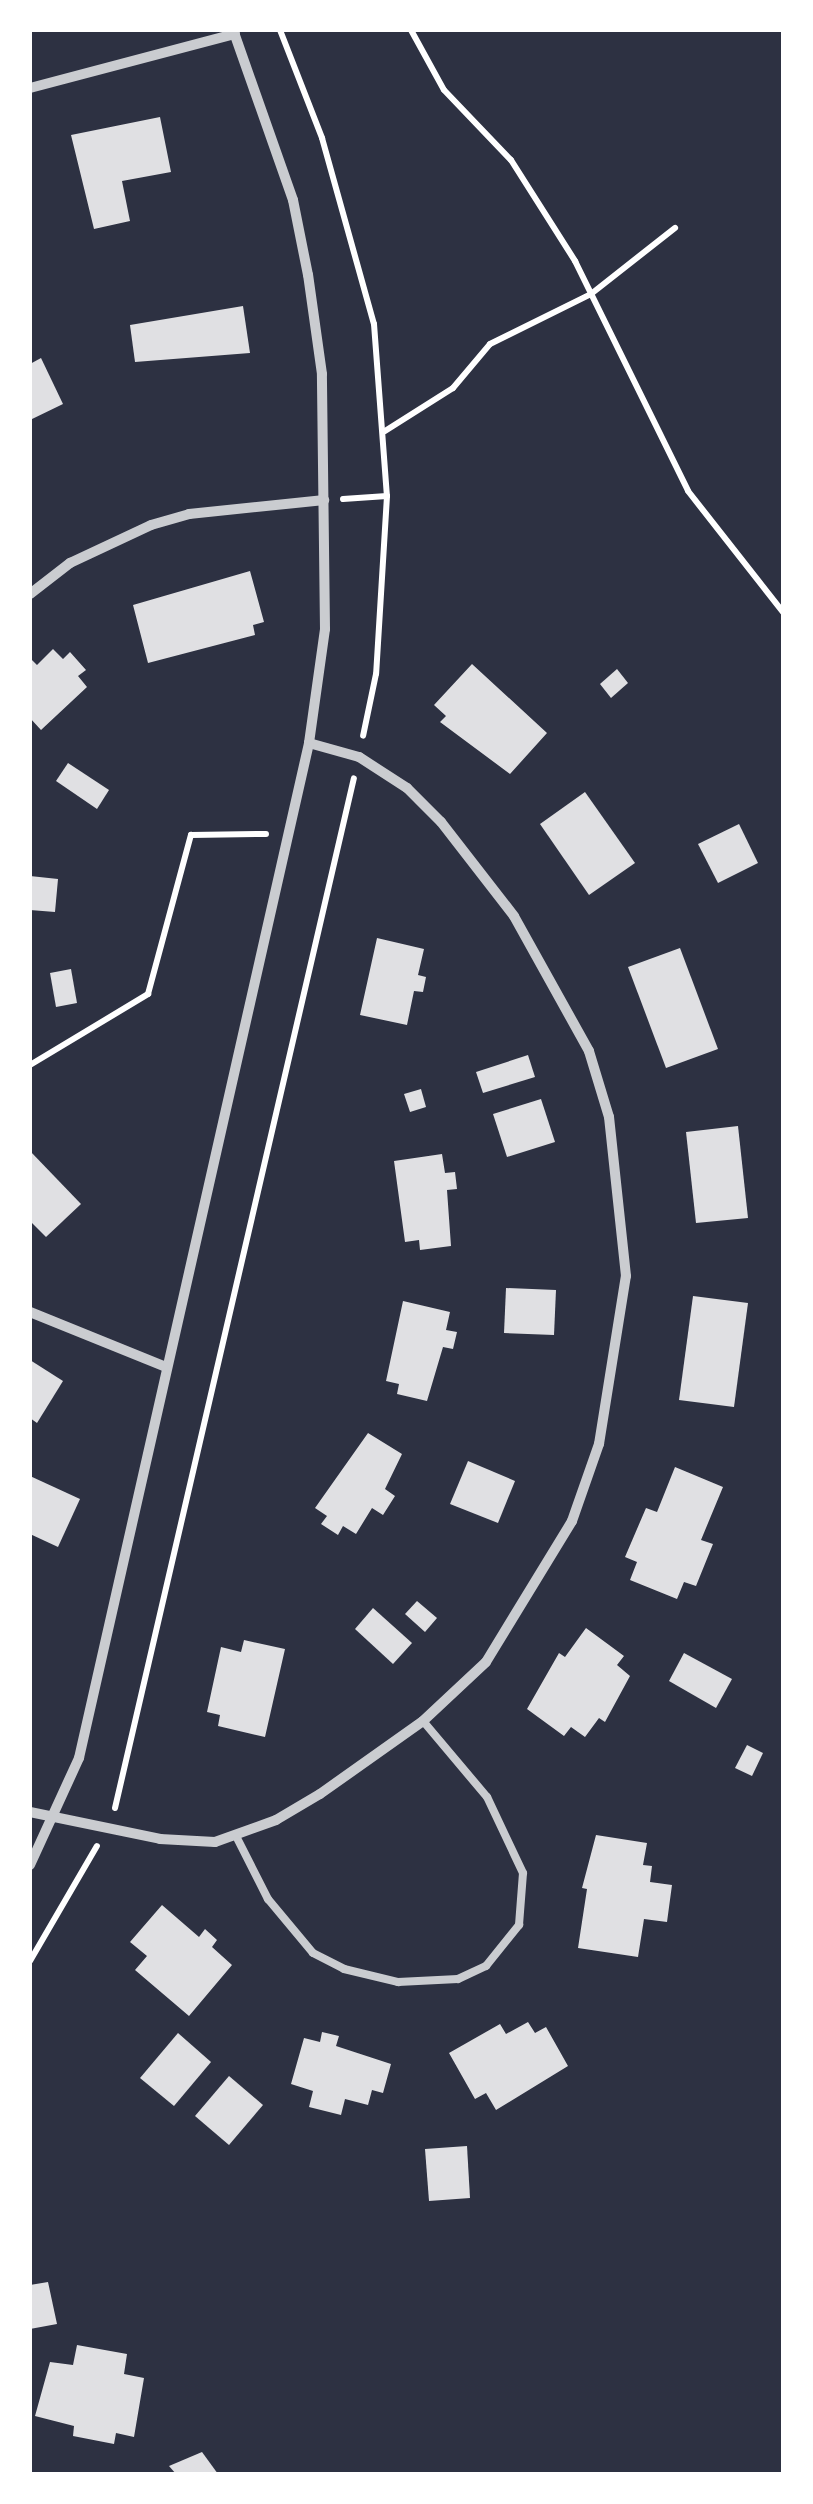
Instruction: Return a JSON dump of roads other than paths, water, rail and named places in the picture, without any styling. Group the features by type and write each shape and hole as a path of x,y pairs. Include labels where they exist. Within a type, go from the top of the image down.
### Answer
{"street":[{"path":"30,88 234,32 288,184 304,256 322,374 325,628 308,743 78,1758 55,1820 30,1865"},
{"path":"30,594 70,563 151,525 189,514 324,500"},
{"path":"30,1812 55,1820 189,1843 236,1836 320,1794 423,1721 486,1662 572,1521 600,1444 617,1361 626,1276 620,1191 609,1117 588,1051 514,916 407,788 359,757 308,743"},
{"path":"30,1312 166,1367"}],"lane":[{"path":"236,1836 268,1899 313,1953 344,1969 398,1982 458,1979 486,1966 520,1925 523,1872 487,1797 423,1721"}]}
